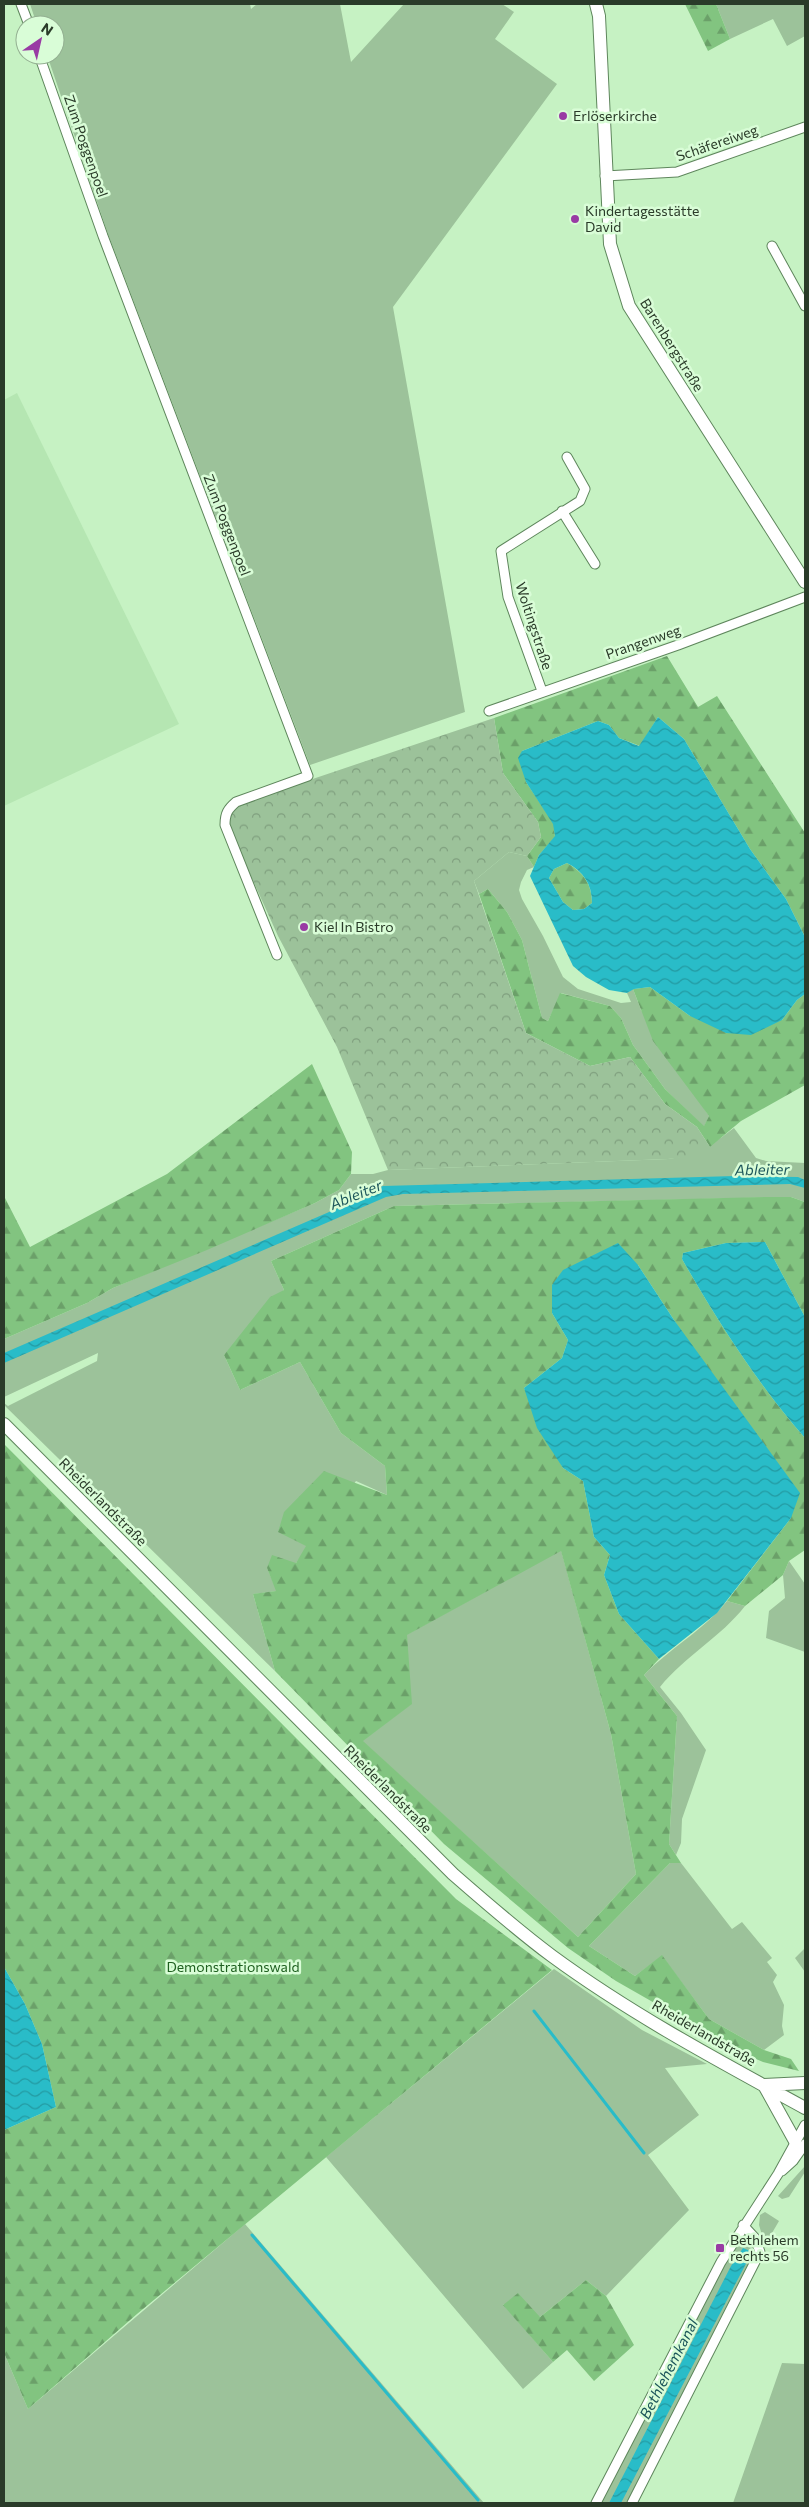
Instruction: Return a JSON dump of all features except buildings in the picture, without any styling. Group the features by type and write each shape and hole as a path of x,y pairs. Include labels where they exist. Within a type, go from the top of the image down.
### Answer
{"main road":[{"name":"Barenbergstraße","path":"596,4 599,16 605,176 610,244 629,306 805,582"},
{"name":"Rheiderlandstraße","path":"4,1424 446,1867 497,1912 553,1956 601,1990 650,2021 805,2108"},
{"path":"800,2142 764,2085 805,2083"}],"street":[{"name":"Zum Poggenpoel","path":"43,65 103,236 308,776 236,802 228,810 225,817 225,825 277,955"},
{"name":"Schäfereiweg","path":"605,176 677,172 708,163 805,127"},
{"path":"772,246 805,306"},
{"name":"Woltingstraße","path":"542,691 508,596 501,552 562,511 580,502 585,489 567,457"},
{"path":"562,511 595,564"},
{"name":"Prangenweg","path":"488,711 678,645 805,597"},
{"path":"793,2162 805,2125"},
{"path":"596,2503 720,2262 800,2142"},
{"path":"778,2174 793,2162 805,2157"},
{"path":"632,2503 760,2252 755,2238 743,2225"}],"shaded area":[{"path":"17,393 179,724 4,806 4,400"}],"green space":[{"path":"30,4 250,4 251,9 257,4 340,4 351,62 404,4 502,4 514,12 495,39 557,84 393,307 465,712 310,765 107,231 50,65 65,65 65,15 34,15"},
{"path":"685,4 716,4 730,39 708,51"},
{"path":"716,4 805,4 805,36 787,46 773,19 730,39"},
{"path":"667,656 698,707 717,696 805,833 805,937 786,899 750,849 684,739 658,717 640,746 619,738 609,725 598,721 522,751 526,782 554,824 555,837 539,855 534,867 527,856 541,837 538,822 503,773 494,718"},
{"path":"494,718 503,773 538,822 541,837 527,856 509,852 474,881 526,1033 590,1066 630,1057 665,1104 697,1127 710,1147 687,1157 668,1159 388,1170 337,1047 278,936 227,823 228,815 238,804"},
{"path":"509,852 527,856 534,867 527,870 519,890 563,977 578,989 621,1003 631,1002 627,993 633,989 641,1010 709,1116 704,1127 665,1089 633,1045 621,1018 610,1006 561,993 548,1021 542,1018 522,940 507,912 488,889 479,894 474,881"},
{"path":"567,863 578,870 588,884 592,903 584,909 573,910 563,902 549,878 554,869"},
{"path":"488,889 507,912 522,940 542,1018 548,1021 560,993 610,1006 621,1018 633,1045 665,1089 704,1126 709,1116 653,1041 633,989 650,987 690,1016 782,1020 797,1000 805,994 805,1085 741,1121 710,1147 697,1127 665,1104 630,1057 590,1066 526,1033 479,894"},
{"path":"312,1064 352,1152 351,1174 339,1190 315,1203 207,1250 113,1288 87,1303 4,1339 4,1196 30,1247 167,1174"},
{"path":"734,1128 756,1158 766,1161 805,1163 805,1202 791,1197 394,1206 271,1261 284,1290 224,1355 240,1390 300,1362 341,1433 385,1466 387,1495 356,1481 296,1563 267,1568 277,1591 253,1594 275,1671 4,1405 4,1403 8,1406 97,1361 98,1353 4,1397 4,1339 87,1303 113,1288 315,1203 339,1190 351,1174 373,1174 388,1170 678,1158 703,1149"},
{"path":"765,1197 791,1197 805,1202 805,1317 765,1242 726,1243 683,1253 682,1259 754,1374 805,1438 805,1550 789,1561 783,1575 745,1606 727,1601 791,1518 674,1320 638,1265 552,1313 568,1340 562,1358 524,1388 563,1468 583,1481 594,1537 610,1555 604,1575 619,1614 659,1659 644,1675 677,1716 669,1844 681,1863 670,1863 589,1946 635,1976 662,1955 709,2019 764,2050 791,2059 799,2071 763,2062 742,2053 616,1981 568,1948 444,1844 275,1671 253,1594 276,1591 267,1568 272,1555 296,1563 306,1546 278,1532 284,1512 324,1471 387,1495 385,1466 341,1433 300,1362 240,1390 224,1355 270,1297 284,1290 271,1261 394,1206","holes":["561,1551 611,1734 636,1874 578,1937 363,1741 412,1704 407,1635"]},
{"name":"Demonstrationswald","path":"4,1444 456,1899 552,1970 137,2314 28,2409 4,2353 4,2130 56,2107 42,2044 25,2004 4,1967"},
{"path":"561,1550 611,1734 636,1874 578,1937 362,1741 411,1704 406,1635"},
{"path":"789,1561 805,1584 805,1652 766,1638 769,1611 785,1598 783,1575"},
{"path":"727,1601 745,1606 660,1687 681,1713 706,1750 682,1819 681,1843 676,1855 669,1844 677,1716 644,1675 708,1621"},
{"path":"670,1863 681,1863 732,1929 742,1922 772,1958 767,1962 777,1975 773,1982 784,2005 782,2026 784,2035 764,2050 709,2019 662,1956 635,1976 589,1946"},
{"path":"805,1948 805,1972 795,1958"},
{"path":"554,1969 642,2030 707,2064 665,2068 699,2115 648,2155 689,2210 606,2296 586,2280 540,2317 503,2304 553,2362 523,2389 326,2157"},
{"path":"805,2166 805,2172 789,2197 782,2199 778,2196"},
{"path":"765,2212 779,2221 765,2245 759,2225 760,2215"},
{"path":"245,2224 484,2503 4,2503 4,2353 28,2409"},
{"path":"749,2242 755,2247 755,2253 628,2503 601,2503 728,2259 737,2244"},
{"path":"586,2280 606,2296 634,2345 594,2381 567,2350 553,2362 503,2305 518,2293 540,2317"},
{"path":"782,2363 805,2364 805,2503 733,2503"}],"water":[{"path":"658,717 684,739 750,849 786,899 805,937 805,994 797,1000 782,1020 751,1035 726,1033 690,1016 650,987 634,989 627,993 609,990 586,977 573,966 530,876 539,855 555,836 553,824 526,782 518,758 522,751 598,721 609,725 619,738 639,746","holes":["567,863 573,866 586,879 592,896 592,903 584,909 573,910 563,902 549,878 554,869"]},
{"path":"735,1176 798,1177 805,1180 805,1188 790,1184 403,1194 386,1197 4,1363 4,1353 336,1209 383,1186"},
{"path":"765,1242 805,1317 805,1438 754,1374 682,1259 683,1253 726,1243"},
{"path":"618,1243 638,1265 674,1320 800,1493 791,1518 717,1613 659,1659 619,1614 604,1575 610,1555 594,1537 583,1481 563,1468 537,1428 524,1388 562,1358 568,1340 552,1313 552,1285 563,1270"},
{"path":"4,1967 25,2004 42,2044 56,2107 4,2130"},
{"path":"743,2248 750,2251 750,2256 621,2503 609,2503 731,2266"}],"waterway":[{"path":"534,2011 644,2153"},
{"path":"252,2235 478,2500"}],"place":[{"name":"Erlöserkirche","path":"563,116"},
{"name":"Kindertagesstätte David","path":"575,219"},
{"name":"Kiel In Bistro","path":"304,927"},
{"name":"Bethlehem rechts 56","path":"720,2248"}],"water label":[{"name":"Ableiter","path":"762,1170"},
{"name":"Ableiter","path":"356,1195"},
{"name":"Bethlehemkanal","path":"669,2369"}]}
